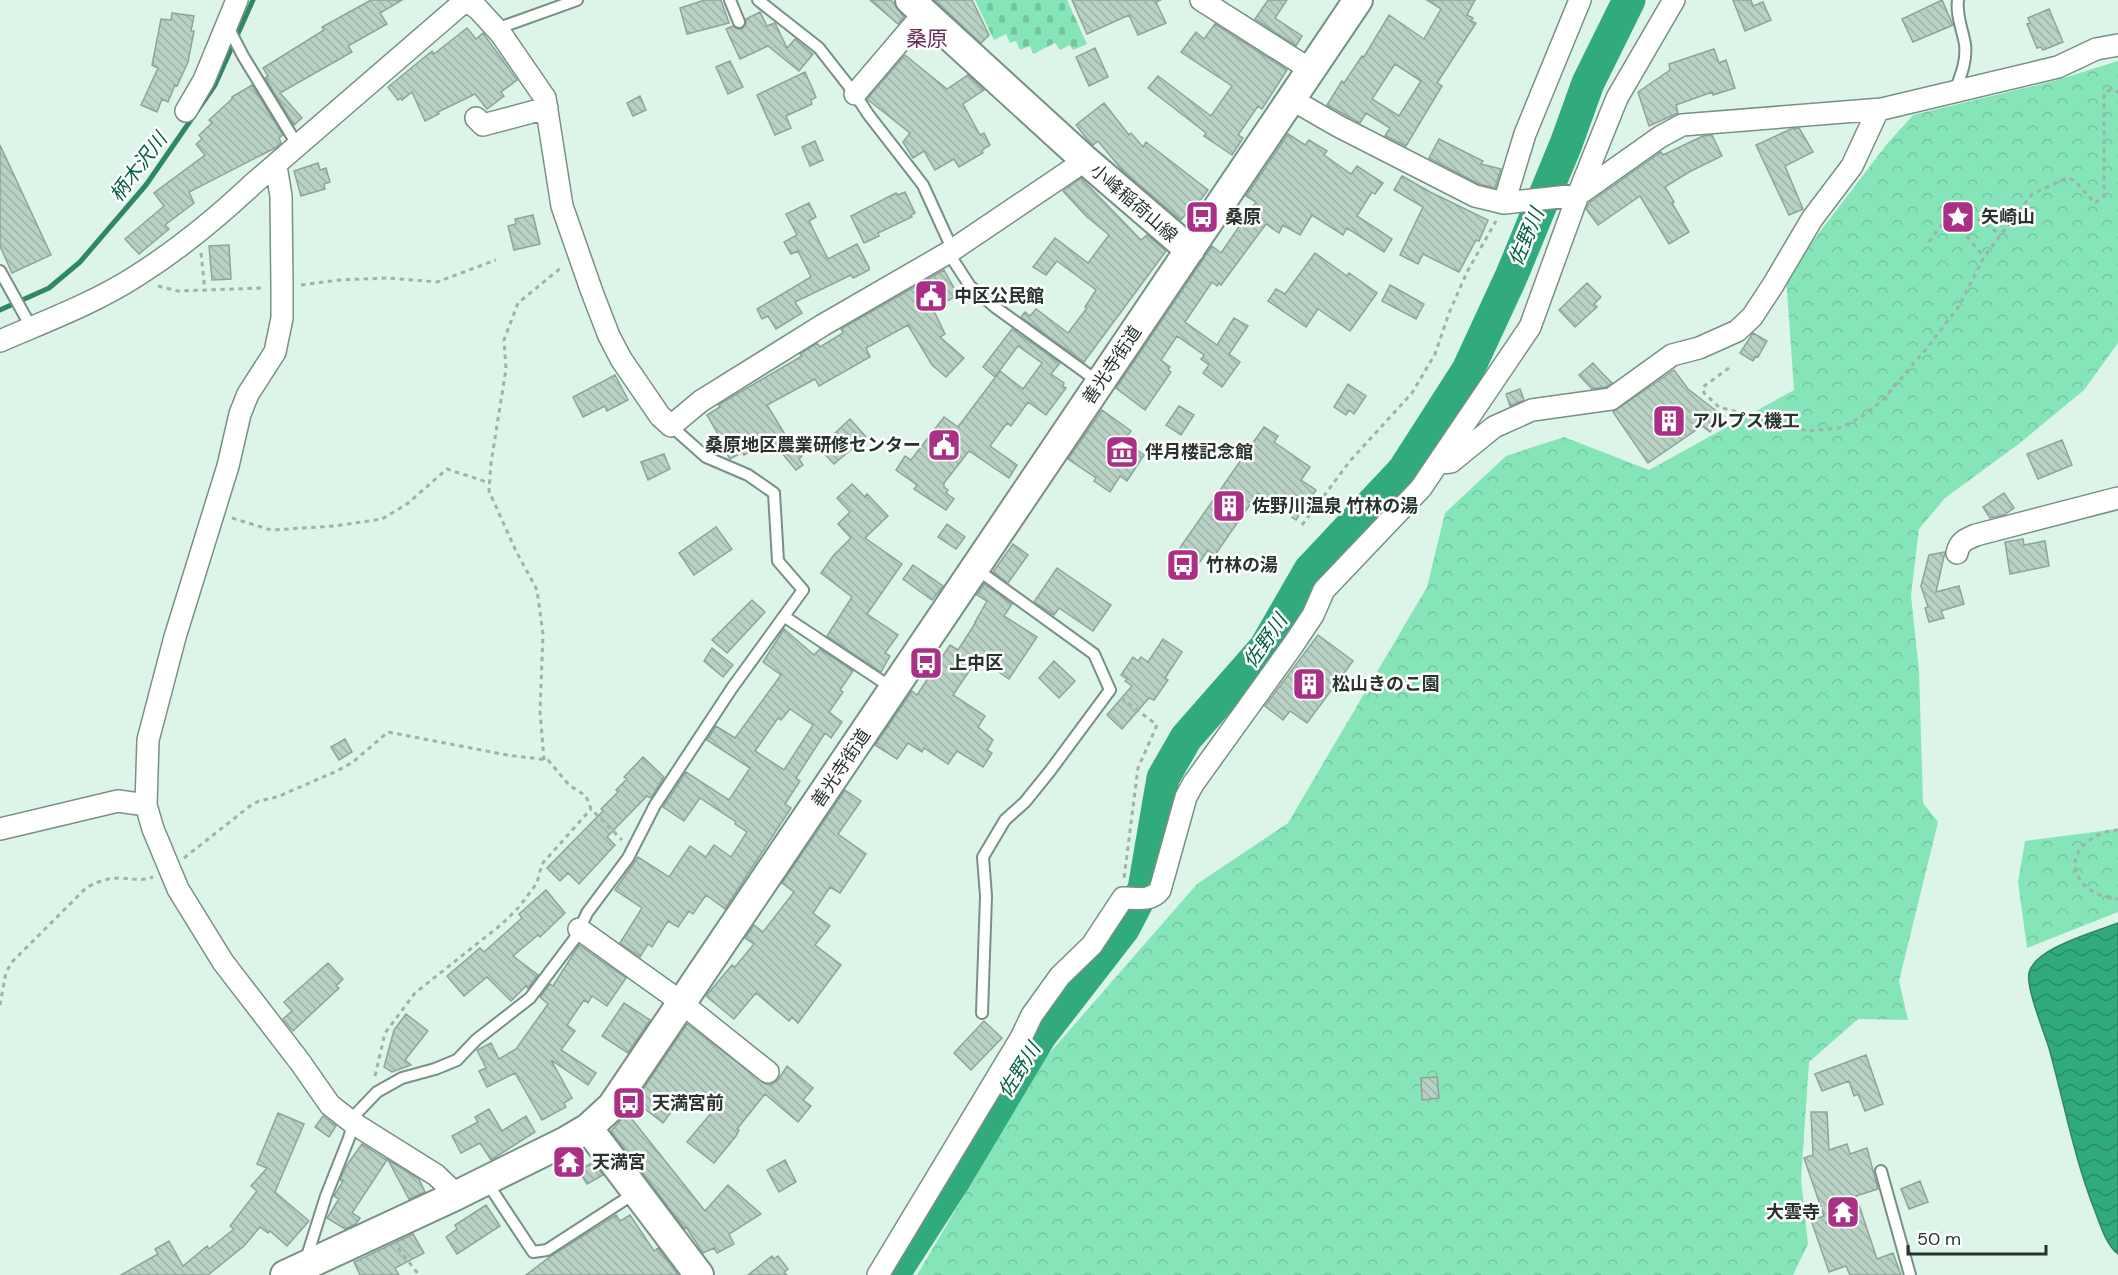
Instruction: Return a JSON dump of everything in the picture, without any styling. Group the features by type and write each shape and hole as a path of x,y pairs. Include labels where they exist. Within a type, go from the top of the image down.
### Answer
{"street":[{"path":"186,111 204,80 237,0"},
{"path":"0,341 101,296 138,275 199,231 466,0 478,9 496,29 545,98 562,206 609,336 621,359 660,416 671,426 701,401 813,331 951,251 1084,159"},
{"path":"1201,0 1311,70"},
{"name":"小峰稲荷山線","path":"921,6 1084,159 1190,250 1358,0"},
{"path":"1507,203 1525,134 1580,0"},
{"path":"878,1275 1021,1038 1032,1015 1060,976 1092,945 1123,898 1148,899 1160,890 1186,797 1193,784 1293,645 1313,615 1324,590 1421,488 1530,327 1575,195 1617,98 1674,0"},
{"path":"855,94 921,6"},
{"path":"1291,99 1338,126 1475,196 1507,203 1575,195 1660,137 1683,126 1878,110 2058,67 2096,50 2118,45"},
{"path":"476,118 483,125 547,108"},
{"path":"1438,463 1451,462 1494,427 1532,410 1611,399 1672,355 1699,348 1737,332 1752,316 1812,219 1851,166 1878,110"},
{"path":"276,166 281,196 282,318 275,352 248,394 175,637 148,740 146,805 153,829 178,889 230,971 330,1105 353,1123 436,1175 457,1195"},
{"name":"善光寺街道","path":"297,1269 566,1142 588,1128 612,1106 1190,250"},
{"path":"1957,553 1958,547 1964,541 1976,535 2118,498"},
{"path":"0,829 118,801 146,805"},
{"path":"579,929 682,1004 768,1072"},
{"path":"588,1128 699,1275"}],"lane":[{"path":"496,29 577,0"},
{"path":"730,0 739,22"},
{"path":"758,0 819,48 855,94 922,185 949,242 953,260 970,286 995,307 1100,383"},
{"path":"1955,92 1965,67 1965,46 1957,11 1958,0"},
{"path":"226,23 243,56 298,147"},
{"path":"0,272 31,327"},
{"path":"297,1269 308,1253 356,1114 376,1092 402,1078 435,1070 457,1060 476,1040 530,998 576,937 587,913 628,858 655,805 732,688 803,590 778,561 774,493 748,475 706,458 671,426"},
{"path":"975,568 1094,654 1110,690 1025,802 1005,820 982,857 986,896 981,1013"},
{"path":"785,617 894,690"},
{"path":"1881,1171 1910,1275"},
{"path":"486,1181 533,1251 547,1250 635,1193"}],"path":[{"path":"1729,368 1703,387 1704,393 1719,407 1808,431 1839,428 1860,418 1882,401 1927,348 1959,306 1984,257 2032,194 2067,178 2074,180 2095,203 2104,196 2104,96 2105,92 2110,90 2118,92"},
{"path":"1302,525 1350,461 1412,393 1435,354 1449,313 1467,272 1507,203"},
{"path":"1929,242 1956,205 2000,234"},
{"path":"1946,219 1962,231 1984,257"},
{"path":"199,231 205,291"},
{"path":"544,760 540,711 543,634 537,590 516,551 489,491 506,369 504,340 518,303 579,255"},
{"path":"138,275 154,284 178,291 282,287 339,280 389,278 437,282 496,260"},
{"path":"213,513 271,530 334,526 382,519 407,504 447,469 490,483"},
{"path":"1110,690 1158,725 1138,768 1128,837 1123,898"},
{"path":"0,1005 6,972 13,961 86,888 99,881 117,878 144,880 169,870 250,806 337,771 353,762 388,732 507,755 548,760 569,785 586,796 591,809 633,850"},
{"path":"370,1099 385,1033 399,1012 415,993 502,924 519,907 537,883 542,864 591,809"},
{"path":"2118,830 2111,830 2091,839 2081,849 2075,865 2085,886 2096,894 2118,899"},
{"path":"388,1227 398,1248 419,1275"}],"green space":[{"path":"975,0 1067,0 1087,44 1073,50 1070,45 1060,50 1055,43 1033,54 1030,46 1020,50 1016,41 1010,43 1006,34 994,40"},
{"path":"2118,61 2118,343 2084,390 2020,443 1945,498 1919,529 1911,595 1919,671 1923,803 1938,822 1899,981 1908,1020 1858,1019 1809,1062 1801,1179 1808,1244 1793,1275 917,1275 1047,1056 1197,884 1288,823 1427,587 1445,513 1506,456 1564,437 1649,470 1794,390 1786,276 1887,144 1913,115 2054,81"},
{"path":"2118,829 2118,912 2027,948 2018,882 2025,841"}],"water":[{"path":"2118,923 2118,1254 2104,1234 2075,1150 2049,1048 2030,989 2029,973 2033,964 2054,949"}],"building":[{"path":"371,0 402,0 380,13 387,24 348,46 352,52 280,93 302,118 294,125 265,78 268,76 263,68 324,30 322,27"},
{"path":"705,0 721,0 729,23 687,34 680,8"},
{"path":"870,0 891,0 904,17 898,24"},
{"path":"934,0 972,0 989,35 981,43"},
{"path":"1072,0 1161,0 1156,2 1166,23 1138,35 1129,15 1087,34"},
{"path":"1268,0 1287,0 1275,18 1302,36 1296,46 1255,19"},
{"path":"1427,0 1475,0 1467,15 1473,18 1471,21 1476,23 1437,83 1442,86 1406,146 1385,136 1390,128 1366,113 1360,123 1327,105 1342,81 1344,83 1362,56 1364,57 1389,15 1424,39 1441,9","holes":["1395,64 1421,81 1399,116 1372,99"]},
{"path":"1733,0 1751,0 1753,6 1763,2 1771,20 1745,31"},
{"path":"1942,0 1953,25 1913,42 1902,19"},
{"path":"2049,9 2063,42 2043,50 2041,47 2037,48 2027,24 2030,23 2028,18"},
{"path":"760,12 767,26 775,23 787,48 795,39 813,54 799,71 768,46 740,59 726,29 733,26 742,29 746,24 746,19"},
{"path":"172,13 194,16 191,31 194,31 188,62 168,102 162,99 157,112 141,105 158,68 152,65 161,19 171,20"},
{"path":"1215,24 1287,70 1262,109 1258,106 1238,135 1243,138 1232,155 1204,136 1206,133 1148,88 1158,76 1211,116 1232,86 1181,52 1196,32 1204,39"},
{"path":"467,28 476,39 483,33 517,80 501,92 504,96 487,109 475,94 425,121 412,92 402,100 401,98 398,100 388,87 432,51 434,54"},
{"path":"1095,48 1108,77 1089,86 1076,57"},
{"path":"1714,49 1719,63 1726,60 1735,88 1713,95 1712,92 1676,105 1678,113 1649,126 1638,92 1670,70 1669,64"},
{"path":"905,55 947,89 968,75 984,90 963,104 980,135 984,133 990,145 982,150 983,153 959,167 954,159 935,170 924,151 913,158 903,142 910,133 867,99"},
{"path":"730,61 743,87 728,94 716,67"},
{"path":"805,72 816,97 811,100 812,104 786,116 791,128 775,135 757,95"},
{"path":"252,85 283,135 279,138 281,143 189,192 194,203 165,225 169,229 139,254 125,239 164,206 154,193 205,155 196,144 202,139 199,135 212,123 209,120 232,97"},
{"path":"640,96 646,110 633,116 627,103"},
{"path":"1104,103 1129,135 1131,133 1143,147 1146,142 1208,190 1181,220 1123,171 1098,141 1093,145 1076,125"},
{"path":"1799,128 1813,152 1785,166 1803,209 1789,215 1756,145 1791,129"},
{"path":"1288,134 1305,145 1309,140 1327,151 1324,155 1351,174 1357,166 1383,183 1375,194 1372,192 1357,216 1392,239 1384,252 1347,228 1343,235 1312,215 1300,235 1283,225 1279,233 1266,224 1221,285 1219,283 1217,286 1212,282 1185,322 1217,345 1234,318 1248,326 1229,354 1240,362 1222,387 1203,373 1209,365 1201,359 1204,355 1177,336 1161,360 1170,367 1168,370 1171,372 1145,410 1116,388 1212,246 1221,253 1256,202 1246,196"},
{"path":"1712,135 1722,156 1665,187 1689,232 1669,244 1640,196 1598,225 1586,209 1589,203 1661,152 1663,155 1703,136"},
{"path":"1439,139 1483,161 1481,164 1501,169 1495,188 1479,184 1429,158"},
{"path":"815,141 823,160 810,166 802,147"},
{"path":"0,145 51,255 12,273 0,246"},
{"path":"318,163 320,170 326,168 330,182 324,184 325,189 301,196 294,171"},
{"path":"1402,176 1488,220 1479,241 1476,240 1459,272 1423,254 1418,264 1400,255 1423,207 1394,190"},
{"path":"1081,178 1141,240 1147,235 1166,251 1084,362 1021,317 1025,312 1030,316 1036,309 1068,333 1087,308 1085,307 1096,290 1057,261 1046,275 1033,267 1055,238 1088,263 1109,235 1086,216 1063,191"},
{"path":"905,192 915,213 911,215 912,217 878,233 879,236 864,243 851,216 896,193 898,195"},
{"path":"809,203 816,217 809,221 828,259 857,244 869,270 853,278 851,275 795,302 802,313 776,329 768,316 762,319 757,309 811,277 798,251 791,254 784,242 797,235 786,214"},
{"path":"533,215 540,244 514,250 508,226 516,224 515,219"},
{"path":"229,245 231,279 212,280 209,246"},
{"path":"1315,253 1347,276 1349,273 1377,293 1350,331 1318,309 1306,327 1268,301 1276,289 1285,294"},
{"path":"944,270 958,295 933,309 945,334 940,337 964,358 946,377 932,365 908,325 866,348 870,357 819,386 815,379 767,405 786,436 788,435 804,454 799,459 803,465 796,470 770,439 744,455 743,452 730,459 707,415 720,407 718,405 802,356 800,354 817,343 820,347 843,333 841,329"},
{"path":"1587,283 1601,297 1594,304 1597,307 1575,327 1559,310"},
{"path":"1390,285 1424,304 1416,319 1382,301"},
{"path":"1012,329 1060,363 1051,374 1064,383 1063,386 1066,388 1046,415 1028,402 1011,426 1007,423 990,446 1017,465 1009,478 969,451 944,483 944,487 948,490 946,493 954,499 946,510 914,489 917,485 896,470 905,456 911,460 944,417 958,427 1000,371 1023,389 1042,363 1018,346 995,377 983,367"},
{"path":"1753,333 1767,341 1758,357 1756,356 1753,361 1740,353"},
{"path":"1593,363 1612,383 1606,387 1592,389 1579,375"},
{"name":"アルプス機工","path":"1674,370 1688,389 1723,416 1710,432 1702,426 1648,463 1613,412"},
{"path":"615,375 628,400 607,411 605,406 583,417 573,397"},
{"path":"1348,384 1366,396 1354,414 1349,410 1346,415 1334,407"},
{"path":"1520,389 1524,400 1510,406 1506,394"},
{"path":"1179,406 1194,415 1181,435 1166,425"},
{"name":"伴月楼記念館","path":"1102,410 1131,431 1124,441 1144,455 1127,481 1120,476 1110,492 1094,481 1096,478 1068,459"},
{"path":"850,419 866,437 834,464 819,448"},
{"name":"佐野川温泉 竹林の湯","path":"1264,427 1278,436 1274,442 1310,467 1301,480 1316,490 1296,520 1258,493 1215,555 1208,550 1197,566 1177,552"},
{"path":"2062,440 2072,465 2038,479 2027,454"},
{"path":"664,454 670,469 648,480 641,462"},
{"path":"852,484 865,497 867,494 888,516 865,538 902,564 867,614 898,635 885,653 890,656 881,672 827,636 852,597 821,573 833,556 851,538 838,524 850,512 837,498"},
{"path":"2004,493 2014,508 2004,515 1990,518 1983,507"},
{"path":"947,524 965,537 956,549 938,537"},
{"path":"716,527 732,549 694,575 679,553"},
{"path":"2023,539 2024,545 2045,541 2049,566 2010,574 2005,542"},
{"path":"1013,544 1028,555 1008,583 993,572"},
{"path":"1945,552 1936,592 1959,586 1964,604 1941,611 1944,618 1929,622 1925,608 1928,607 1921,586 1929,555"},
{"path":"913,565 943,586 932,600 903,579"},
{"path":"1057,568 1111,605 1093,631 1059,608 1054,615 1034,602"},
{"path":"984,584 1012,604 1004,616 1037,637 1009,679 978,658 953,695 985,716 978,727 993,740 987,750 992,753 983,767 957,751 948,764 924,748 922,752 908,743 897,759 875,745 912,691 917,695 950,645 958,650 987,601 977,595"},
{"path":"752,600 765,612 727,653 712,640"},
{"path":"784,629 814,655 820,649 853,671 840,690 843,692 829,712 842,722 831,738 825,733 796,778 800,781 785,804 791,808 725,909 706,895 693,914 689,911 678,927 668,921 652,947 648,944 640,957 620,943 642,908 615,890 638,857 669,877 690,846 706,857 714,845 731,857 747,832 700,798 684,821 663,807 686,772 729,800 750,768 707,740 716,726 735,738 781,675 763,662","holes":["790,709 813,725 784,770 755,751 778,718 781,720"]},
{"name":"松山きのこ園","path":"1318,635 1353,661 1307,723 1290,711 1283,720 1265,706"},
{"path":"1163,639 1182,652 1165,678 1168,680 1154,700 1149,698 1122,729 1107,715 1132,686 1121,675 1133,657 1138,661 1141,657 1148,662"},
{"path":"712,648 733,665 723,677 704,661"},
{"path":"1054,661 1075,681 1059,698 1039,678"},
{"path":"345,739 352,752 339,760 331,747"},
{"path":"643,757 664,777 651,798 647,796 607,837 615,845 579,884 568,873 560,881 547,868 603,811 601,809 627,779 624,777"},
{"path":"845,790 861,801 838,834 866,854 840,893 830,887 813,913 830,926 815,945 841,965 798,1023 792,1017 789,1021 756,993 734,1019 706,996 732,965 735,967 754,944 745,938 754,925 763,932 794,892 782,883"},
{"path":"546,890 565,913 540,937 538,935 513,956 538,975 528,988 526,986 511,1001 487,977 464,996 447,976 480,948 484,952 522,918 519,914"},
{"path":"579,945 626,978 607,1006 592,996 588,1003 584,1000 567,1025 575,1031 561,1050 596,1073 588,1085 551,1060 572,1098 564,1103 566,1107 542,1120 515,1073 487,1087 479,1071 486,1068 477,1050 491,1043 499,1059 516,1049 548,1004 540,997 550,984 553,986"},
{"path":"328,963 343,979 336,986 339,988 293,1031 283,1019 292,1011 284,1002"},
{"path":"624,1003 650,1020 628,1053 602,1036"},
{"path":"406,1014 428,1031 405,1060 411,1065 392,1072 384,1067 394,1030"},
{"path":"984,1021 1002,1038 971,1070 954,1053"},
{"path":"687,1024 766,1084 771,1085 778,1080 787,1066 813,1088 803,1100 811,1106 798,1122 765,1094 714,1163 687,1142 712,1112 686,1092 663,1123 635,1101"},
{"path":"1866,1055 1883,1104 1865,1111 1858,1094 1854,1096 1849,1081 1822,1091 1815,1074"},
{"path":"1437,1077 1439,1098 1422,1100 1421,1078"},
{"path":"489,1109 502,1131 526,1116 535,1132 491,1160 480,1143 461,1153 452,1136 478,1122 475,1117"},
{"name":"大雲寺","path":"1811,1112 1827,1112 1829,1150 1847,1144 1850,1154 1867,1148 1878,1189 1856,1196 1877,1259 1893,1253 1901,1275 1850,1275 1846,1266 1829,1272 1811,1220 1824,1216 1804,1158 1813,1155"},
{"path":"278,1113 304,1124 275,1192 309,1221 287,1246 270,1231 268,1233 260,1227 244,1246 208,1275 121,1275 158,1254 155,1249 169,1241 183,1266 207,1246 209,1249 234,1229 230,1226 257,1191 251,1186 267,1168 257,1164"},
{"path":"627,1113 705,1211 728,1185 761,1214 729,1234 734,1244 717,1253 714,1248 703,1253 686,1227 684,1228 635,1163 639,1160 626,1151 611,1131"},
{"path":"323,1116 336,1126 329,1137 315,1127"},
{"path":"362,1144 387,1160 352,1213 360,1218 356,1224 345,1229 327,1218 339,1199 334,1196 343,1181 340,1180 346,1166"},
{"path":"388,1160 419,1179 425,1192 409,1199"},
{"path":"785,1160 796,1182 779,1192 767,1170"},
{"path":"593,1162 603,1175 587,1184 579,1171"},
{"path":"1920,1181 1928,1202 1909,1209 1901,1189"},
{"path":"486,1205 500,1226 457,1254 446,1237 457,1229 455,1225"},
{"path":"616,1215 620,1221 630,1215 654,1251 658,1248 678,1275 526,1275 551,1256"},
{"path":"413,1234 424,1253 395,1268 399,1275 360,1275 354,1262"},
{"path":"772,1256 774,1259 778,1256 788,1269 784,1272 787,1275 748,1275"}],"waterway":[{"name":"柄木沢川","path":"0,310 49,288 80,262 146,185 215,85 253,0"},
{"name":"佐野川","path":"893,1275 953,1182 1040,1036 1123,929 1144,889 1163,778 1186,738 1265,648 1310,570 1404,470 1468,370 1511,277 1566,144 1588,83 1629,0"}],"place":[{"name":"桑原","path":"1202,217"},
{"name":"矢崎山","path":"1958,217"},
{"name":"中区公民館","path":"931,296"},
{"name":"アルプス機工","path":"1669,421"},
{"name":"桑原地区農業研修センター","path":"944,445"},
{"name":"伴月楼記念館","path":"1122,452"},
{"name":"佐野川温泉 竹林の湯","path":"1229,506"},
{"name":"竹林の湯","path":"1183,565"},
{"name":"上中区","path":"926,663"},
{"name":"松山きのこ園","path":"1309,684"},
{"name":"天満宮前","path":"629,1103"},
{"name":"天満宮","path":"569,1162"},
{"name":"大雲寺","path":"1843,1212"}],"district":[{"name":"桑原","path":"927,39"}]}
